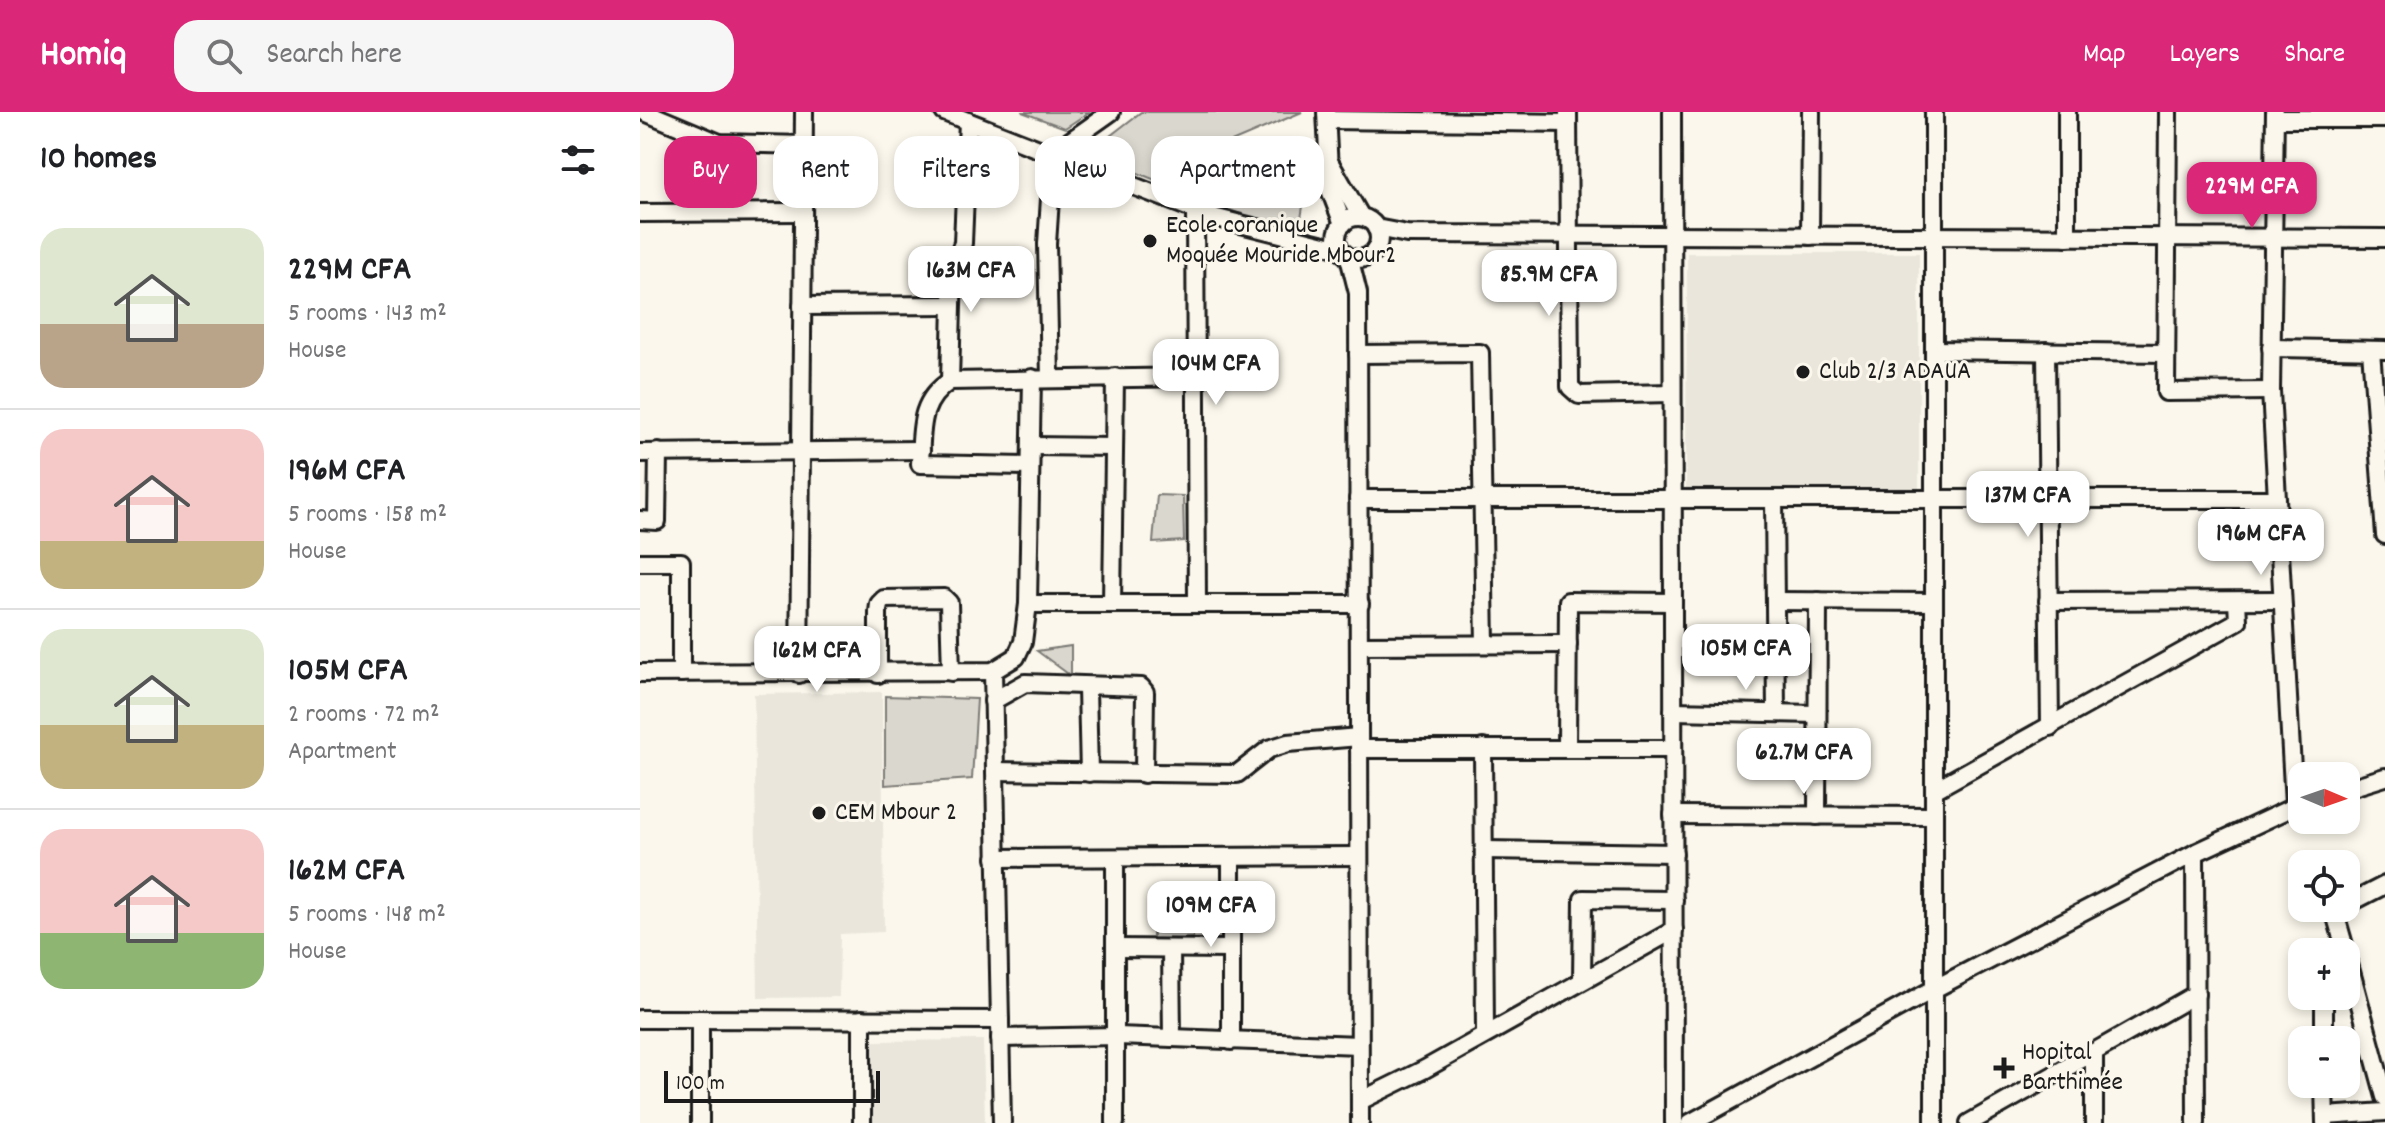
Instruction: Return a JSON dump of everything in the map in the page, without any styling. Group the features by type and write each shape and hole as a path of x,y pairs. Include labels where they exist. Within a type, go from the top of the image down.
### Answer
{"street":[{"path":"645,112 702,136"},
{"path":"804,112 804,136"},
{"path":"944,112 1035,146"},
{"path":"1077,136 1111,112"},
{"path":"1672,112 1674,1123"},
{"path":"1810,236 1811,112"},
{"path":"1934,112 1934,1123"},
{"path":"2067,112 2067,237"},
{"path":"2168,112 2166,392 2271,391"},
{"path":"1360,1123 1358,293 1333,203 1326,116 1568,117 1569,376 1574,393 1672,393"},
{"path":"2295,762 2271,391 2275,116 2385,119"},
{"path":"950,381 953,267 963,243 968,121"},
{"path":"1328,158 1361,217 1376,228 1407,234 2385,238"},
{"path":"1135,186 1195,210 1345,253 1373,252 1407,234"},
{"path":"721,208 721,212"},
{"path":"799,674 803,208"},
{"path":"1049,208 1047,244 1050,378"},
{"path":"1195,210 1197,604"},
{"path":"640,213 803,212"},
{"path":"1307,242 1361,217"},
{"path":"1358,293 1373,252 1376,228"},
{"path":"802,306 951,305"},
{"path":"2271,348 2378,350 2385,535"},
{"path":"1934,350 2166,353"},
{"path":"2046,351 2050,727"},
{"path":"1358,354 1480,353 1485,644"},
{"path":"1112,604 1115,377"},
{"path":"1030,466 920,464 927,403 950,381 1196,377"},
{"path":"640,673 993,671 1016,657 1023,642 1028,604 1032,378"},
{"path":"1031,446 1114,447"},
{"path":"640,453 921,450"},
{"path":"640,520 657,521 658,452"},
{"path":"1358,499 2277,499"},
{"path":"1774,499 1776,713"},
{"path":"640,562 681,562 681,673"},
{"path":"878,674 878,612 879,604 884,599 944,598 949,603 951,672"},
{"path":"2048,601 2282,600"},
{"path":"1567,749 1568,601 1673,602"},
{"path":"1775,601 1934,602"},
{"path":"1817,816 1818,601"},
{"path":"1934,790 2238,621 2237,601"},
{"path":"1028,604 1360,604"},
{"path":"1359,645 1568,644"},
{"path":"993,671 1002,1123"},
{"path":"993,701 1025,683 1144,689 1144,774"},
{"path":"1087,688 1089,773"},
{"path":"1673,711 1817,714"},
{"path":"995,771 1237,774 1269,749 1288,743 1673,749"},
{"path":"1483,748 1485,1033"},
{"path":"2360,785 2385,777"},
{"path":"1690,1123 1934,989 2195,853 2288,809"},
{"path":"1673,815 1934,816"},
{"path":"1484,850 1674,853"},
{"path":"2195,853 2196,1123"},
{"path":"996,858 1358,856"},
{"path":"1231,857 1231,1041"},
{"path":"1115,858 1115,1123"},
{"path":"2360,898 2385,885"},
{"path":"1582,980 1583,899 1674,900"},
{"path":"1360,1101 1425,1069 1674,930"},
{"path":"1115,948 1231,949"},
{"path":"1171,949 1172,1038"},
{"path":"1969,1123 2196,994"},
{"path":"2360,1005 2385,1097"},
{"path":"640,1019 1000,1020"},
{"path":"700,1019 700,1123"},
{"path":"862,1019 862,1123"},
{"path":"1000,1038 1117,1036 1359,1045"},
{"path":"2094,1052 2094,1123"},
{"path":"2324,1098 2325,1120 2385,1112"}],"shaded area":[{"path":"1022,112 1089,112 1065,128"},
{"path":"1141,112 1302,112 1245,136 1151,136 1151,178 1135,172 1135,136 1110,136"},
{"path":"1225,208 1303,208 1300,225 1250,218"},
{"name":"Club 2/3 ADAUA","path":"1687,253 1919,253 1919,490 1686,490"},
{"path":"1157,495 1183,496 1184,541 1153,543"},
{"path":"1071,646 1071,676 1037,651"},
{"name":"CEM Mbour 2","path":"882,692 884,932 840,934 839,997 758,998 754,694"},
{"path":"885,696 977,699 972,779 885,785"},
{"path":"1192,906 1193,938 1153,942 1153,907"},
{"path":"983,1040 985,1123 871,1123 870,1041"}],"place":[{"name":"Ecole coranique Moquée Mouride Mbour2","path":"1150,241"},
{"name":"Club 2/3 ADAUA","path":"1803,372"},
{"name":"CEM Mbour 2","path":"819,813"},
{"name":"Hopital Barthimée","path":"2004,1068"}]}
